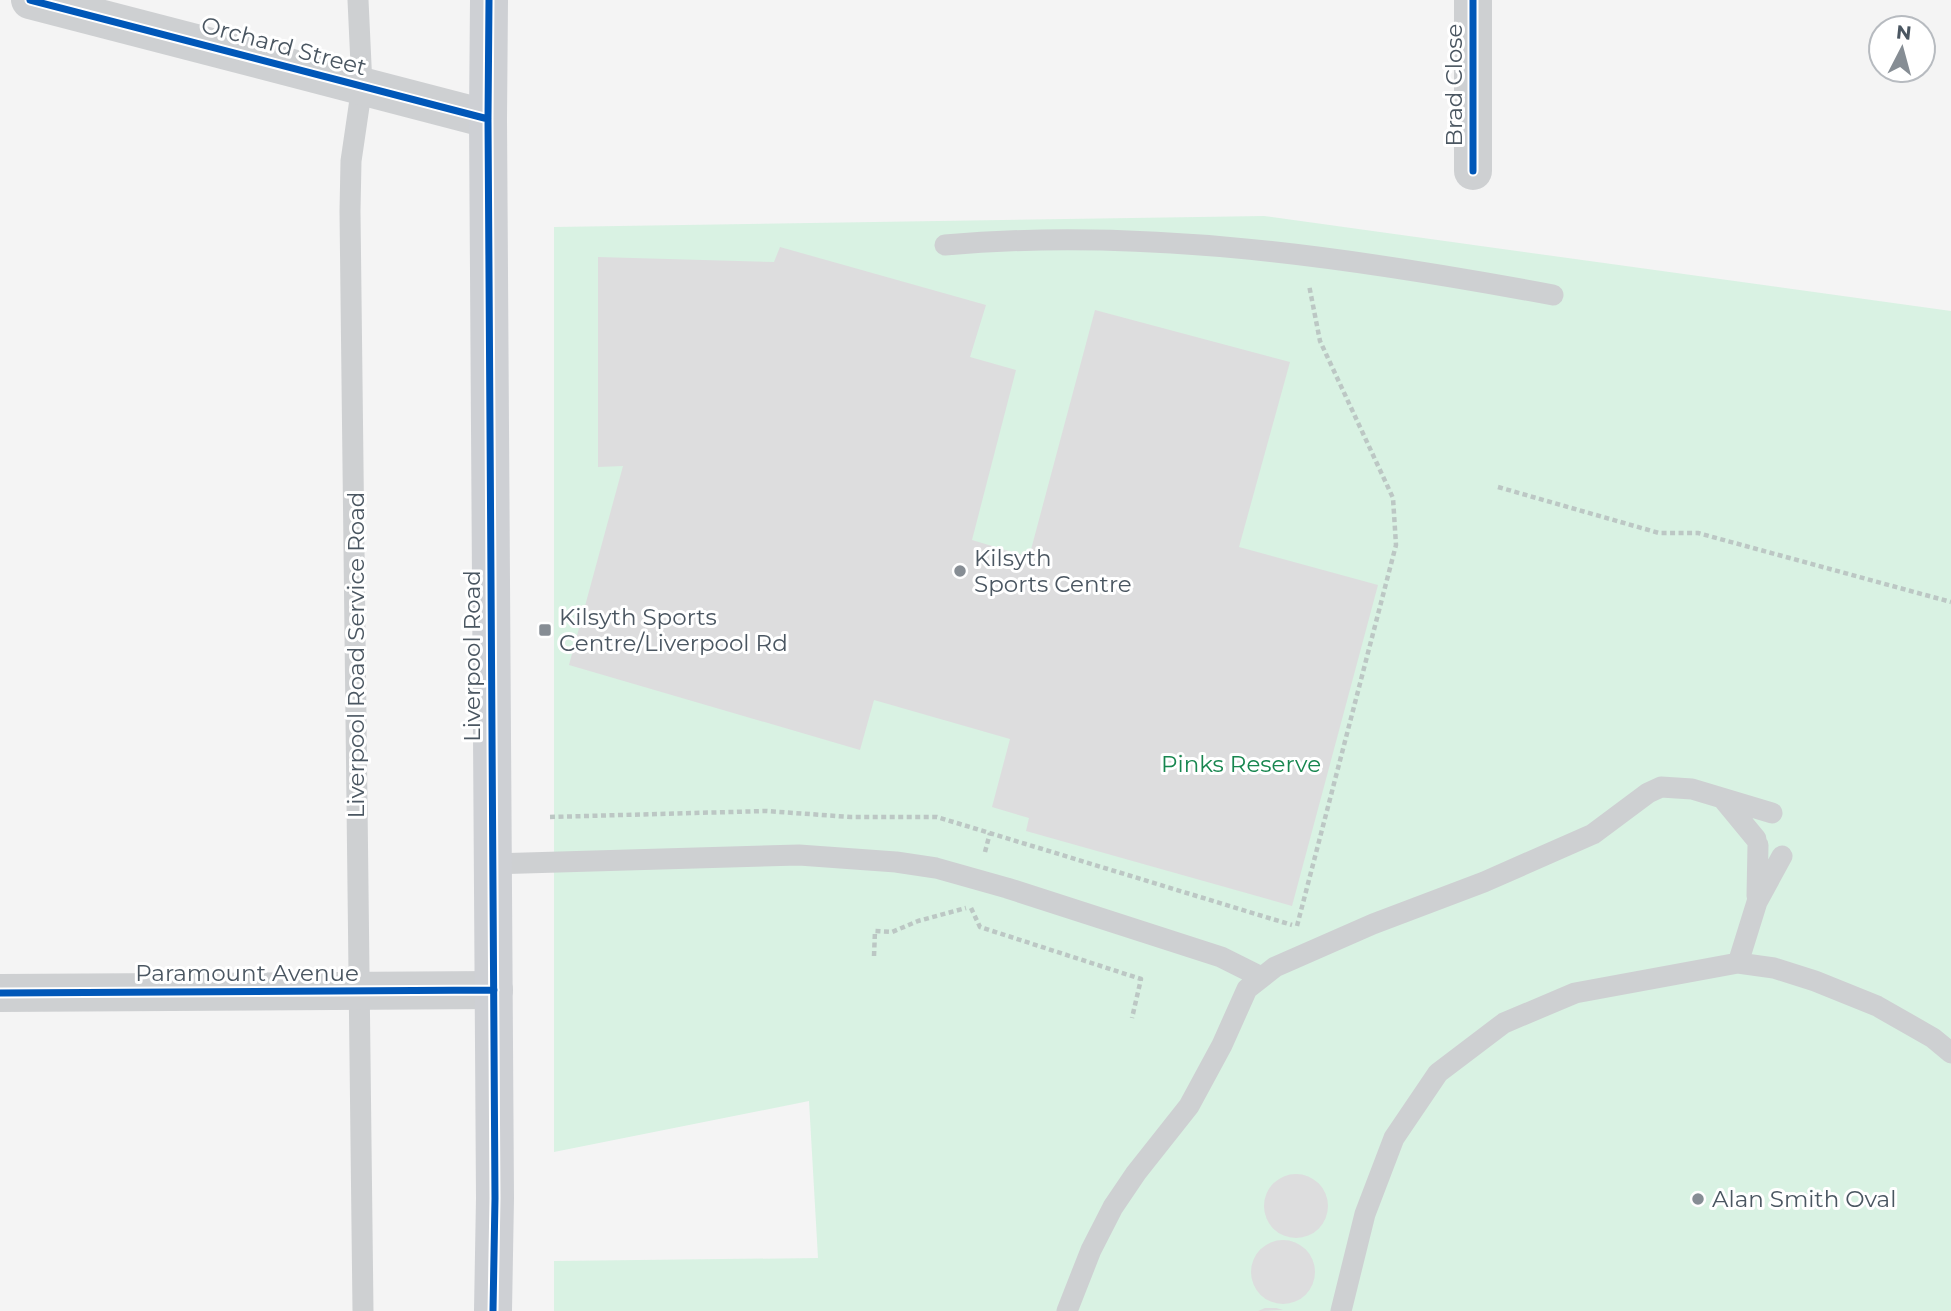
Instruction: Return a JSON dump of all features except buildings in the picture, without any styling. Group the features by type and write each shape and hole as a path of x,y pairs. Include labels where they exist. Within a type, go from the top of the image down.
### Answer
{"main road":[{"name":"Liverpool Road","path":"489,0 495,1198 493,1311"}],"street":[{"name":"Orchard Street","path":"30,0 488,119"},
{"name":"Brad Close","path":"1473,0 1473,171"},
{"name":"Paramount Avenue","path":"0,993 494,990"}],"lane":[{"name":"Liverpool Road Service Road","path":"358,0 362,86 351,161 350,211 363,1311"},
{"path":"945,245 1134,240 1415,269 1553,295"},
{"path":"1067,1311 1091,1250 1114,1206 1136,1173 1189,1106 1222,1045 1247,989 1261,976 1275,967 1373,924 1484,882 1593,834 1648,793 1661,787 1692,789 1772,813"},
{"path":"1723,799 1757,842 1757,902"},
{"path":"492,864 821,856 896,862 977,880 1221,957 1261,976"},
{"path":"1738,963 1757,902 1783,856"},
{"path":"1341,1311 1365,1214 1394,1138 1438,1073 1504,1023 1575,993 1738,963 1774,968 1877,1006 1933,1038 1951,1053"}],"path":[{"path":"1297,927 1395,545 1393,498 1320,341 1305,256"},
{"path":"1498,487 1659,533 1698,533 1951,602"},
{"path":"977,880 990,833"},
{"path":"874,956 875,931 892,932 918,921 970,907 980,927 1141,979 1132,1018"}],"green space":[{"name":"Pinks Reserve","path":"1264,216 1951,311 1951,1311 554,1311 554,1261 818,1258 809,1101 554,1152 554,227"}],"cycle path":[{"path":"30,0 488,119"},
{"path":"489,0 495,1198 493,1311"},
{"path":"1473,0 1473,171"},
{"path":"0,993 494,990"}],"place":[{"name":"Kilsyth Sports Centre","path":"960,571"},
{"name":"Kilsyth Sports Centre/Liverpool Rd","path":"545,630"},
{"name":"Alan Smith Oval","path":"1698,1199"}]}
